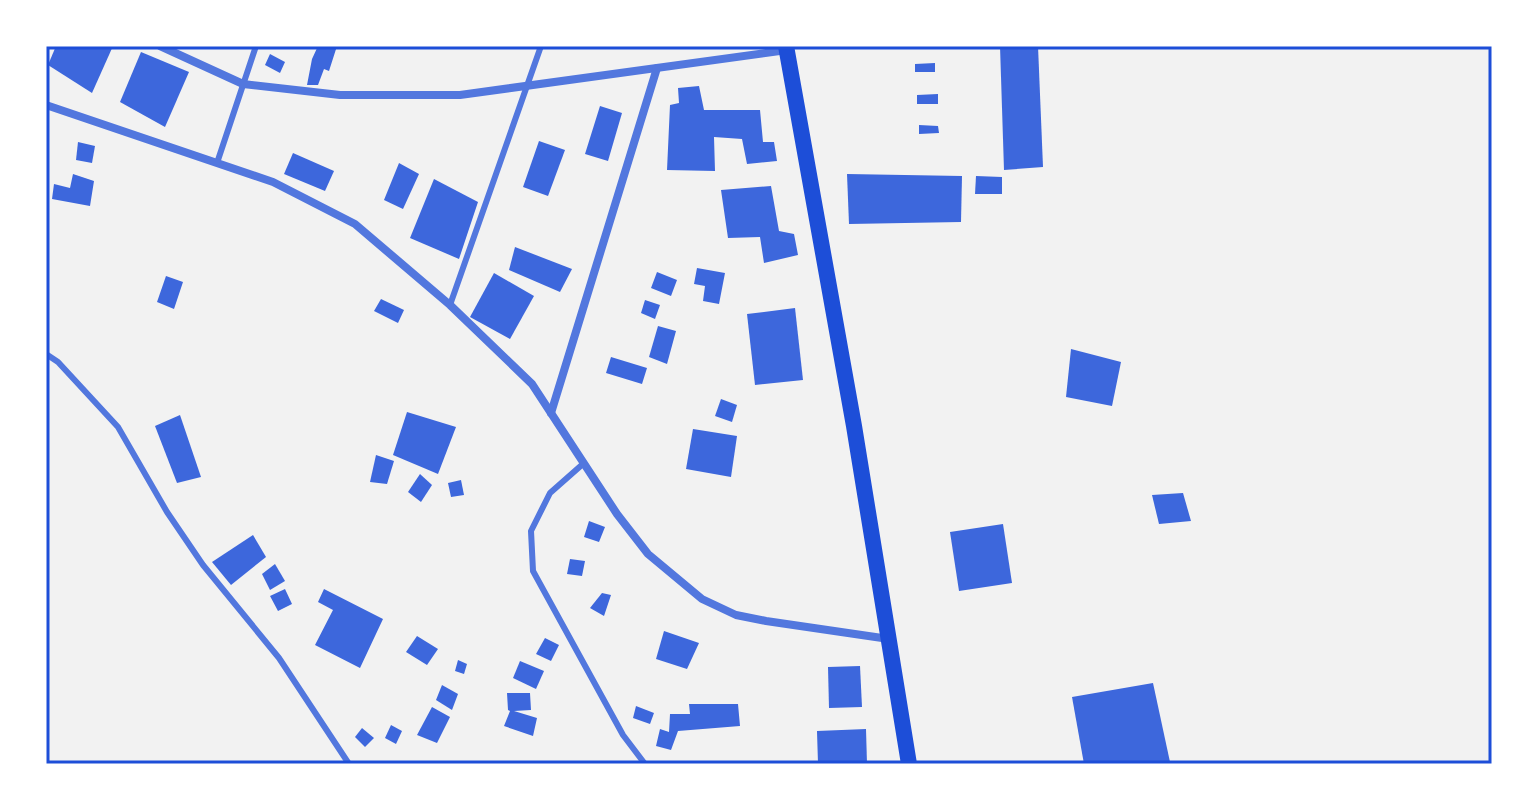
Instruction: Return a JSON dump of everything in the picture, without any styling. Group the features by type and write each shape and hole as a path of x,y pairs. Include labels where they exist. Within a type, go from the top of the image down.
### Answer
{"main road":[{"path":"786,48 909,764"}],"street":[{"path":"160,46 243,84 340,95 460,95 786,48"},
{"path":"551,413 657,68"},
{"path":"46,105 273,182 355,224 450,305 532,384 648,554 702,599 736,615 889,639"}],"lane":[{"path":"217,163 256,46"},
{"path":"450,305 541,46"},
{"path":"46,354 58,362 118,427 167,512 203,565 279,658 349,764"},
{"path":"584,463 550,493 531,531 533,571 623,735 645,764"}],"building":[{"path":"56,46 113,46 92,93 48,65"},
{"path":"318,46 337,46 329,71 324,69 318,85 307,85 312,59"},
{"path":"1000,46 1038,46 1043,167 1004,170"},
{"path":"141,52 189,72 165,127 120,102"},
{"path":"270,54 285,62 280,73 265,65"},
{"path":"935,63 935,72 915,72 915,64"},
{"path":"699,86 704,110 760,110 763,142 774,142 777,161 747,164 742,139 714,137 715,171 667,170 670,105 679,103 678,88"},
{"path":"938,94 938,104 917,104 917,95"},
{"path":"600,106 622,113 608,161 585,154"},
{"path":"919,125 938,126 939,133 919,134"},
{"path":"539,141 565,150 548,196 523,187"},
{"path":"78,142 95,146 92,163 76,160"},
{"path":"293,153 334,171 325,191 284,174"},
{"path":"399,163 419,174 403,209 384,200"},
{"path":"73,174 94,181 90,206 52,199 54,184 70,188"},
{"path":"847,174 962,176 961,222 849,224"},
{"path":"976,176 1002,177 1002,194 975,194"},
{"path":"434,179 478,202 459,259 410,238"},
{"path":"771,186 779,231 794,234 798,255 764,263 760,237 728,238 721,190"},
{"path":"515,247 572,269 560,292 509,270"},
{"path":"697,268 725,273 719,304 703,301 705,286 694,284"},
{"path":"657,272 677,280 671,296 651,288"},
{"path":"494,273 534,296 510,339 470,317"},
{"path":"166,276 183,282 174,309 157,302"},
{"path":"381,299 404,310 398,323 374,311"},
{"path":"645,300 660,305 655,319 641,313"},
{"path":"795,308 803,380 755,385 747,314"},
{"path":"658,326 676,331 667,364 649,357"},
{"path":"1071,349 1121,362 1112,406 1066,397"},
{"path":"611,357 647,368 642,384 606,373"},
{"path":"721,399 737,405 732,422 715,416"},
{"path":"407,412 456,427 438,474 393,455"},
{"path":"180,415 201,477 177,483 155,426"},
{"path":"693,429 737,436 731,477 686,469"},
{"path":"376,455 394,461 387,484 370,482"},
{"path":"420,474 432,485 421,502 408,492"},
{"path":"461,480 464,495 451,497 448,483"},
{"path":"1183,493 1191,521 1159,524 1152,495"},
{"path":"589,521 605,527 599,542 584,537"},
{"path":"1003,524 1012,583 959,591 950,532"},
{"path":"253,535 266,557 231,585 212,562"},
{"path":"570,559 585,561 582,576 567,574"},
{"path":"275,564 285,581 270,590 262,574"},
{"path":"285,589 292,604 278,611 270,596"},
{"path":"324,589 383,619 360,668 315,645 333,610 318,602"},
{"path":"602,593 611,595 604,616 590,608"},
{"path":"664,631 699,643 687,669 656,659"},
{"path":"417,636 438,649 427,665 406,652"},
{"path":"545,638 559,645 551,661 536,654"},
{"path":"458,660 467,664 464,674 455,671"},
{"path":"520,661 544,671 536,689 513,678"},
{"path":"860,666 862,707 829,708 828,667"},
{"path":"1153,683 1170,762 1084,764 1072,697"},
{"path":"442,685 458,694 452,710 436,700"},
{"path":"507,693 530,693 531,710 514,711 537,718 533,736 504,726 510,711"},
{"path":"689,704 738,704 740,726 678,731 671,750 656,746 660,729 669,732 670,714 690,714"},
{"path":"636,706 654,713 650,724 633,718"},
{"path":"432,707 450,717 437,743 417,735"},
{"path":"391,725 402,731 396,744 385,738"},
{"path":"362,728 374,738 365,747 355,737"},
{"path":"866,729 867,764 818,764 817,731"}]}
